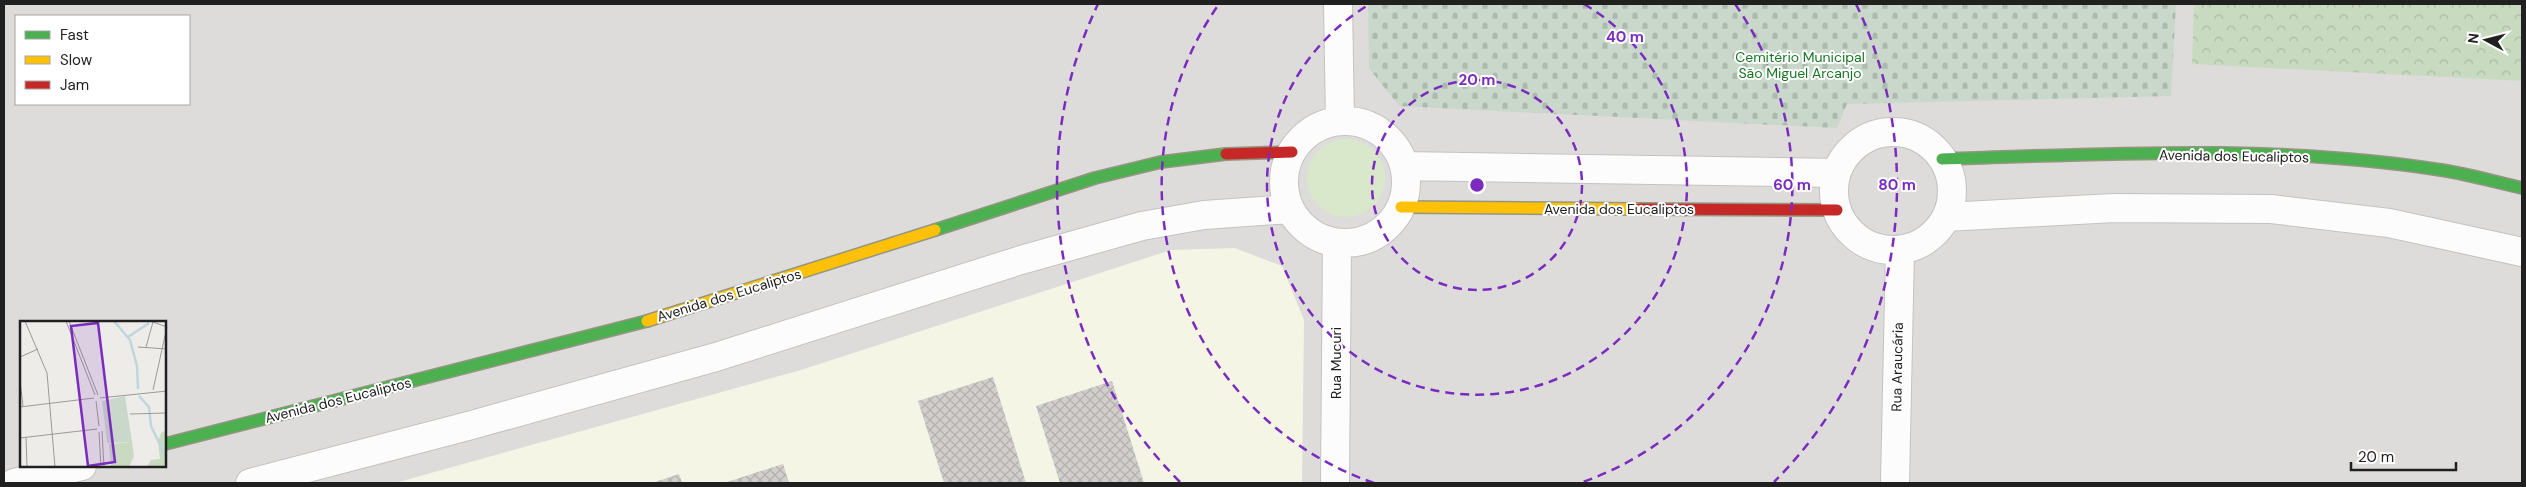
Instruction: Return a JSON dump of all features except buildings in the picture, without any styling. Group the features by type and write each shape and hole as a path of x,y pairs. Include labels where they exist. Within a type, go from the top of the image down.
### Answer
{"street":[{"path":"1338,4 1340,121"},
{"path":"1340,121 1361,123 1380,132 1395,147 1404,166 1406,187 1401,207 1390,223 1374,236 1357,242 1337,243 1318,237 1302,226 1290,210 1285,190 1285,171 1292,152 1304,136 1321,126 1340,121"},
{"path":"1894,132 1913,135 1930,144 1942,159 1950,177 1951,197 1946,217 1934,232 1918,245 1900,250 1880,249 1861,241 1846,228 1836,210 1834,192 1836,173 1845,156 1859,143 1876,135 1894,132"},
{"name":"Avenida dos Eucaliptos","path":"166,444 637,324 850,258 1095,178 1161,162 1229,154 1292,152"},
{"name":"Avenida dos Eucaliptos","path":"1942,159 2192,153 2320,158 2441,170 2522,188"},
{"path":"1404,166 1836,173"},
{"name":"Avenida dos Eucaliptos","path":"1401,207 1836,210"},
{"path":"1946,217 2114,208 2271,209 2389,223 2522,252"},
{"path":"250,483 468,426 706,360 1021,260 1142,226 1204,215 1290,210"},
{"name":"Rua Mucuri","path":"1336,483 1337,243"},
{"name":"Rua Araucária","path":"1895,483 1900,250"},
{"path":"14,483 78,467"}],"shaded area":[{"path":"4,4 2522,4 2522,483 4,483"},
{"path":"1235,248 1282,266 1304,320 1302,483 395,483 801,370 1171,250"}],"green space":[{"name":"Cemitério Municipal São Miguel Arcanjo","path":"1368,4 2176,4 2171,96 1847,104 1837,128 1399,106 1369,68"},
{"path":"2194,4 2522,4 2522,81 2192,64"},
{"path":"1346,139 1361,142 1374,150 1382,163 1385,178 1382,193 1374,206 1361,214 1346,217 1331,214 1318,206 1310,193 1307,178 1310,163 1318,150 1331,142"}],"traffic: fast":[{"path":"1942,159 2129,153 2254,154 2317,157 2441,170 2522,188"},
{"path":"935,230 1095,178 1161,162 1226,154"},
{"path":"166,444 647,321"}],"traffic: slow":[{"path":"1401,207 1639,209"},
{"path":"647,321 935,230"}],"traffic: jam":[{"path":"1226,154 1292,152"},
{"path":"1639,209 1837,210"}]}
